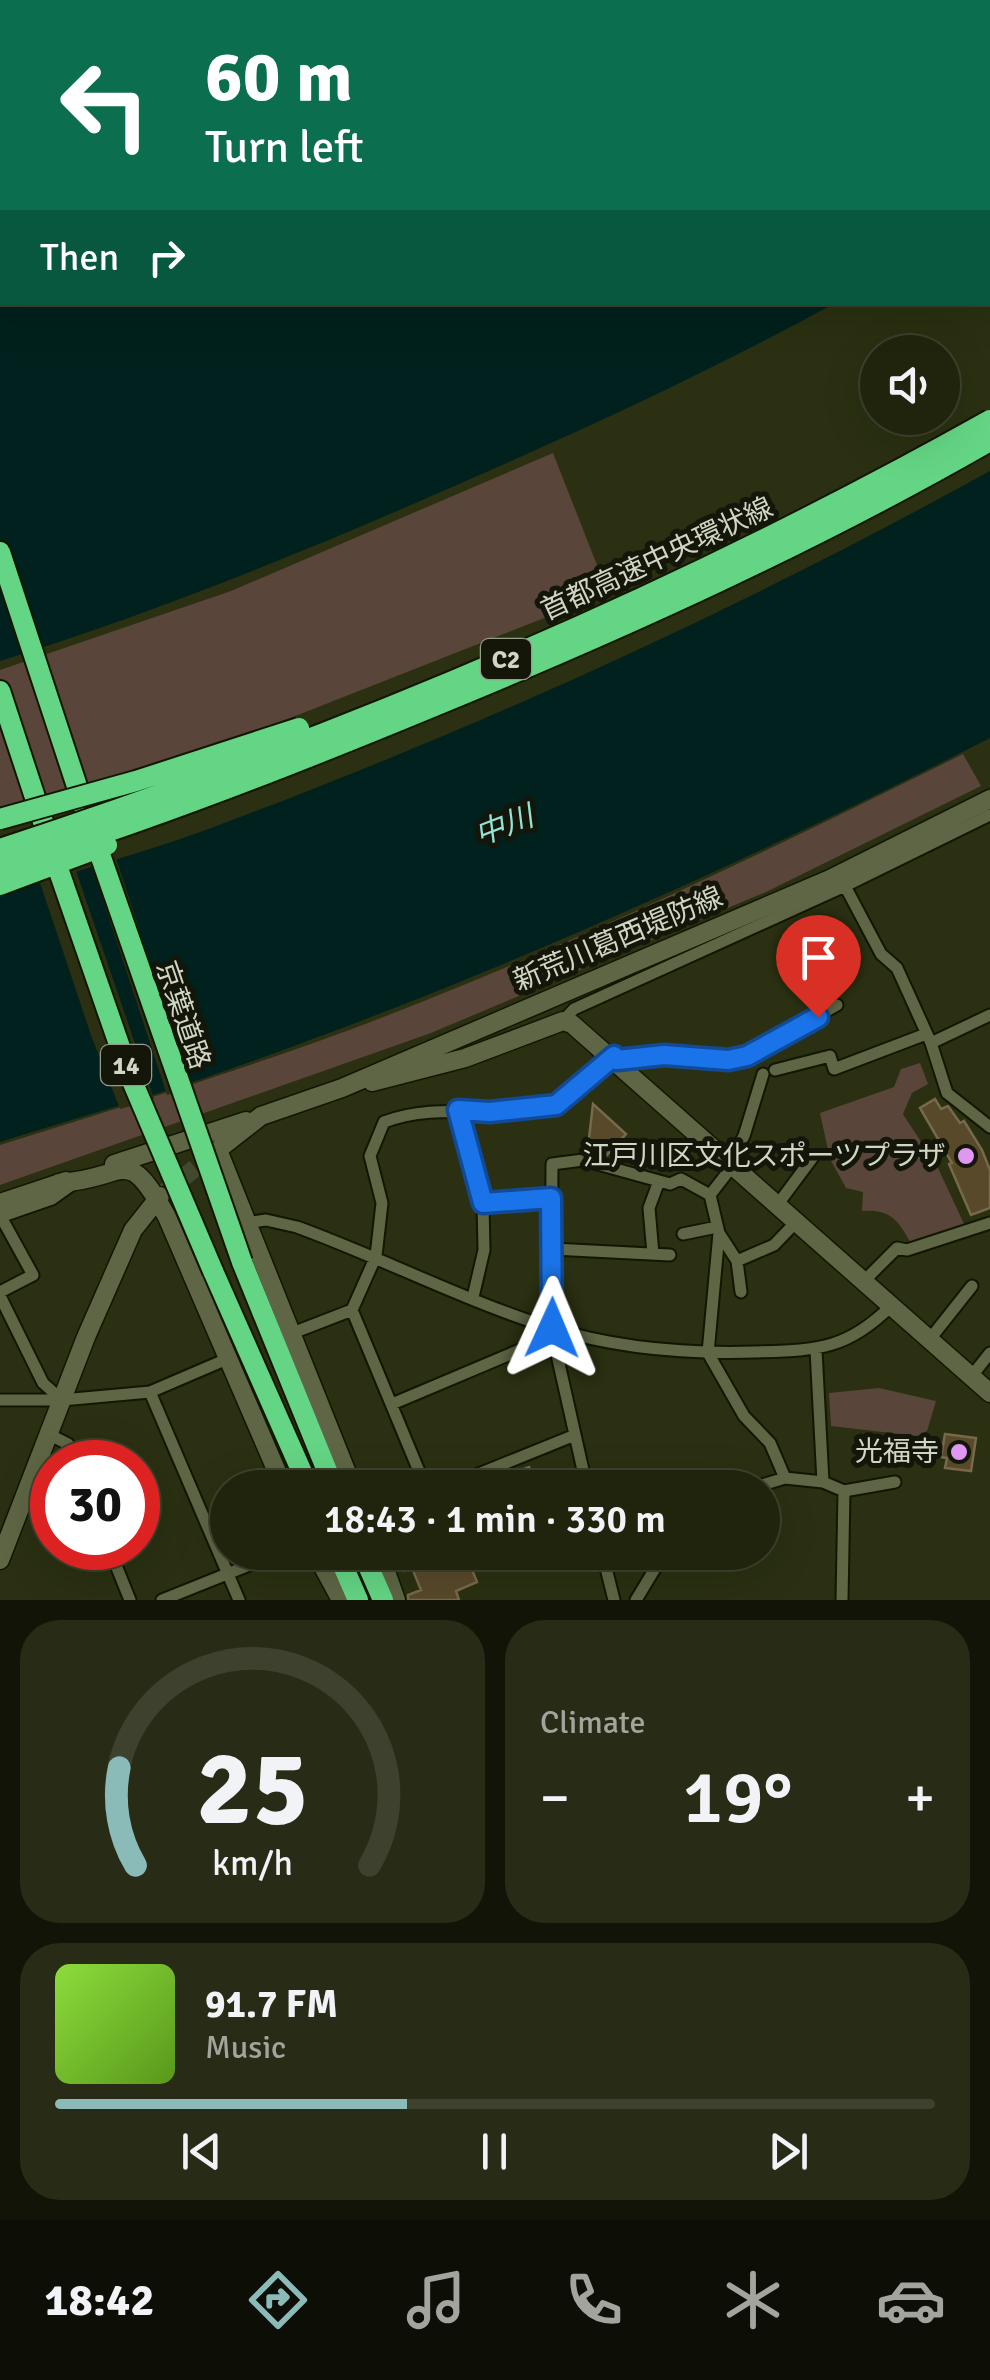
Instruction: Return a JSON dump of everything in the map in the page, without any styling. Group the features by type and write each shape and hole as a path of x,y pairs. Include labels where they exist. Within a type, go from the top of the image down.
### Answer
{"highway":[{"name":"首都高速中央環状線","path":"0,848 370,714 614,612 785,529 990,420"},
{"name":"首都高速中央環状線","path":"0,867 189,803 363,736 626,626 871,506 990,441"},
{"name":"京葉道路","path":"0,552 242,1262 327,1470"},
{"name":"14","path":"0,691 130,1076 301,1470"},
{"path":"0,819 118,787 298,728 370,714"},
{"path":"0,885 147,828 189,803"},
{"path":"345,1570 358,1600"},
{"path":"370,1570 383,1600"}],"street":[{"name":"新荒川葛西堤防線","path":"0,1203 342,1088 830,879 990,799"},
{"path":"342,1088 428,1069 563,1021 574,1009 845,886 990,815"},
{"path":"845,886 881,954 898,968 947,1093 990,1127"},
{"path":"290,1334 352,1310 376,1256 382,1203 370,1156 384,1122 412,1111 490,1112 556,1105 615,1058 664,1055 728,1060 747,1056 837,1006"},
{"path":"742,1292 736,1261 718,1230 710,1195 732,1162 769,1072 830,1056 834,1069 990,1015"},
{"path":"563,1021 583,1030 990,1393"},
{"path":"458,1110 483,1203 484,1250 472,1297"},
{"name":"新荒川葛西堤防線","path":"245,1223 216,1151 261,1116"},
{"path":"778,1204 814,1157"},
{"path":"582,1470 552,1332 552,1164 583,1160 670,1184 681,1180 710,1195"},
{"name":"新荒川葛西堤防線","path":"67,1183 134,1170 158,1198"},
{"path":"653,1254 649,1208 659,1181"},
{"path":"62,1400 43,1383 0,1294 33,1275 0,1217 52,1199 67,1183"},
{"path":"0,1560 133,1230 158,1198 276,1470"},
{"path":"483,1203 551,1198"},
{"path":"346,1470 245,1223 256,1219 281,1224 376,1256 552,1332 625,1344 708,1353 816,1350 858,1335 892,1305"},
{"path":"736,1261 774,1245 796,1221"},
{"path":"864,1280 896,1248 907,1250 990,1223"},
{"path":"683,1234 718,1230"},
{"path":"718,1230 708,1353 744,1416 770,1444 785,1478"},
{"path":"553,1249 670,1255"},
{"path":"930,1339 972,1286"},
{"path":"352,1310 419,1470"},
{"path":"392,1404 552,1332"},
{"path":"816,1350 823,1482"},
{"path":"971,1377 990,1353"},
{"path":"0,1400 62,1400 150,1392 227,1359"},
{"path":"150,1392 239,1600"},
{"path":"48,1434 60,1440"},
{"path":"488,1470 575,1435"},
{"path":"780,1480 823,1482 844,1490 894,1482"},
{"path":"842,1600 844,1490"},
{"path":"118,1570 130,1600"},
{"path":"162,1600 239,1570"},
{"path":"325,1570 341,1600"},
{"path":"385,1570 396,1600"},
{"path":"606,1570 614,1600"},
{"path":"636,1600 654,1570"}],"shaded area":[{"path":"553,453 608,593 191,757 0,808 0,670 231,591"},
{"path":"963,754 981,786 766,892 431,1033 0,1185 0,1145 267,1059 424,1001 696,883"},
{"path":"920,1063 928,1084 912,1093 903,1114 938,1168 965,1226 910,1242 892,1217 862,1211 863,1192 846,1188 830,1159 820,1113 894,1087 901,1069"},
{"path":"879,1388 936,1401 927,1431 917,1436 831,1426 829,1393"}],"water":[{"path":"0,305 831,305 649,398 403,509 175,601 0,661"},
{"name":"中川","path":"990,471 990,738 800,832 508,962 210,1076 0,1142 0,895 203,831 504,710 799,572"}],"pier":[{"path":"114,852 191,1088 167,1095 90,860"},
{"path":"74,865 154,1099 120,1109 38,877"}],"building":[{"name":"江戸川区文化スポーツプラザ","path":"935,1099 941,1109 948,1106 960,1123 964,1121 982,1150 990,1170 990,1208 971,1215 949,1164 952,1163 920,1108"},
{"path":"593,1104 626,1134 607,1155 589,1138"},
{"path":"945,1434 976,1438 971,1471 945,1468 947,1458 941,1457"},
{"path":"413,1570 472,1570 477,1582 456,1591 459,1600 408,1600 408,1595 421,1590"}],"tunnel":[{"path":"160,1196 214,1153"}],"place":[{"name":"江戸川区文化スポーツプラザ","path":"966,1156"},
{"name":"光福寺","path":"959,1452"}],"route":[{"path":"552,1328 551,1198 483,1203 458,1110 490,1112 556,1105 614,1056 617,1060 664,1055 702,1060 747,1056 818,1017"}]}
